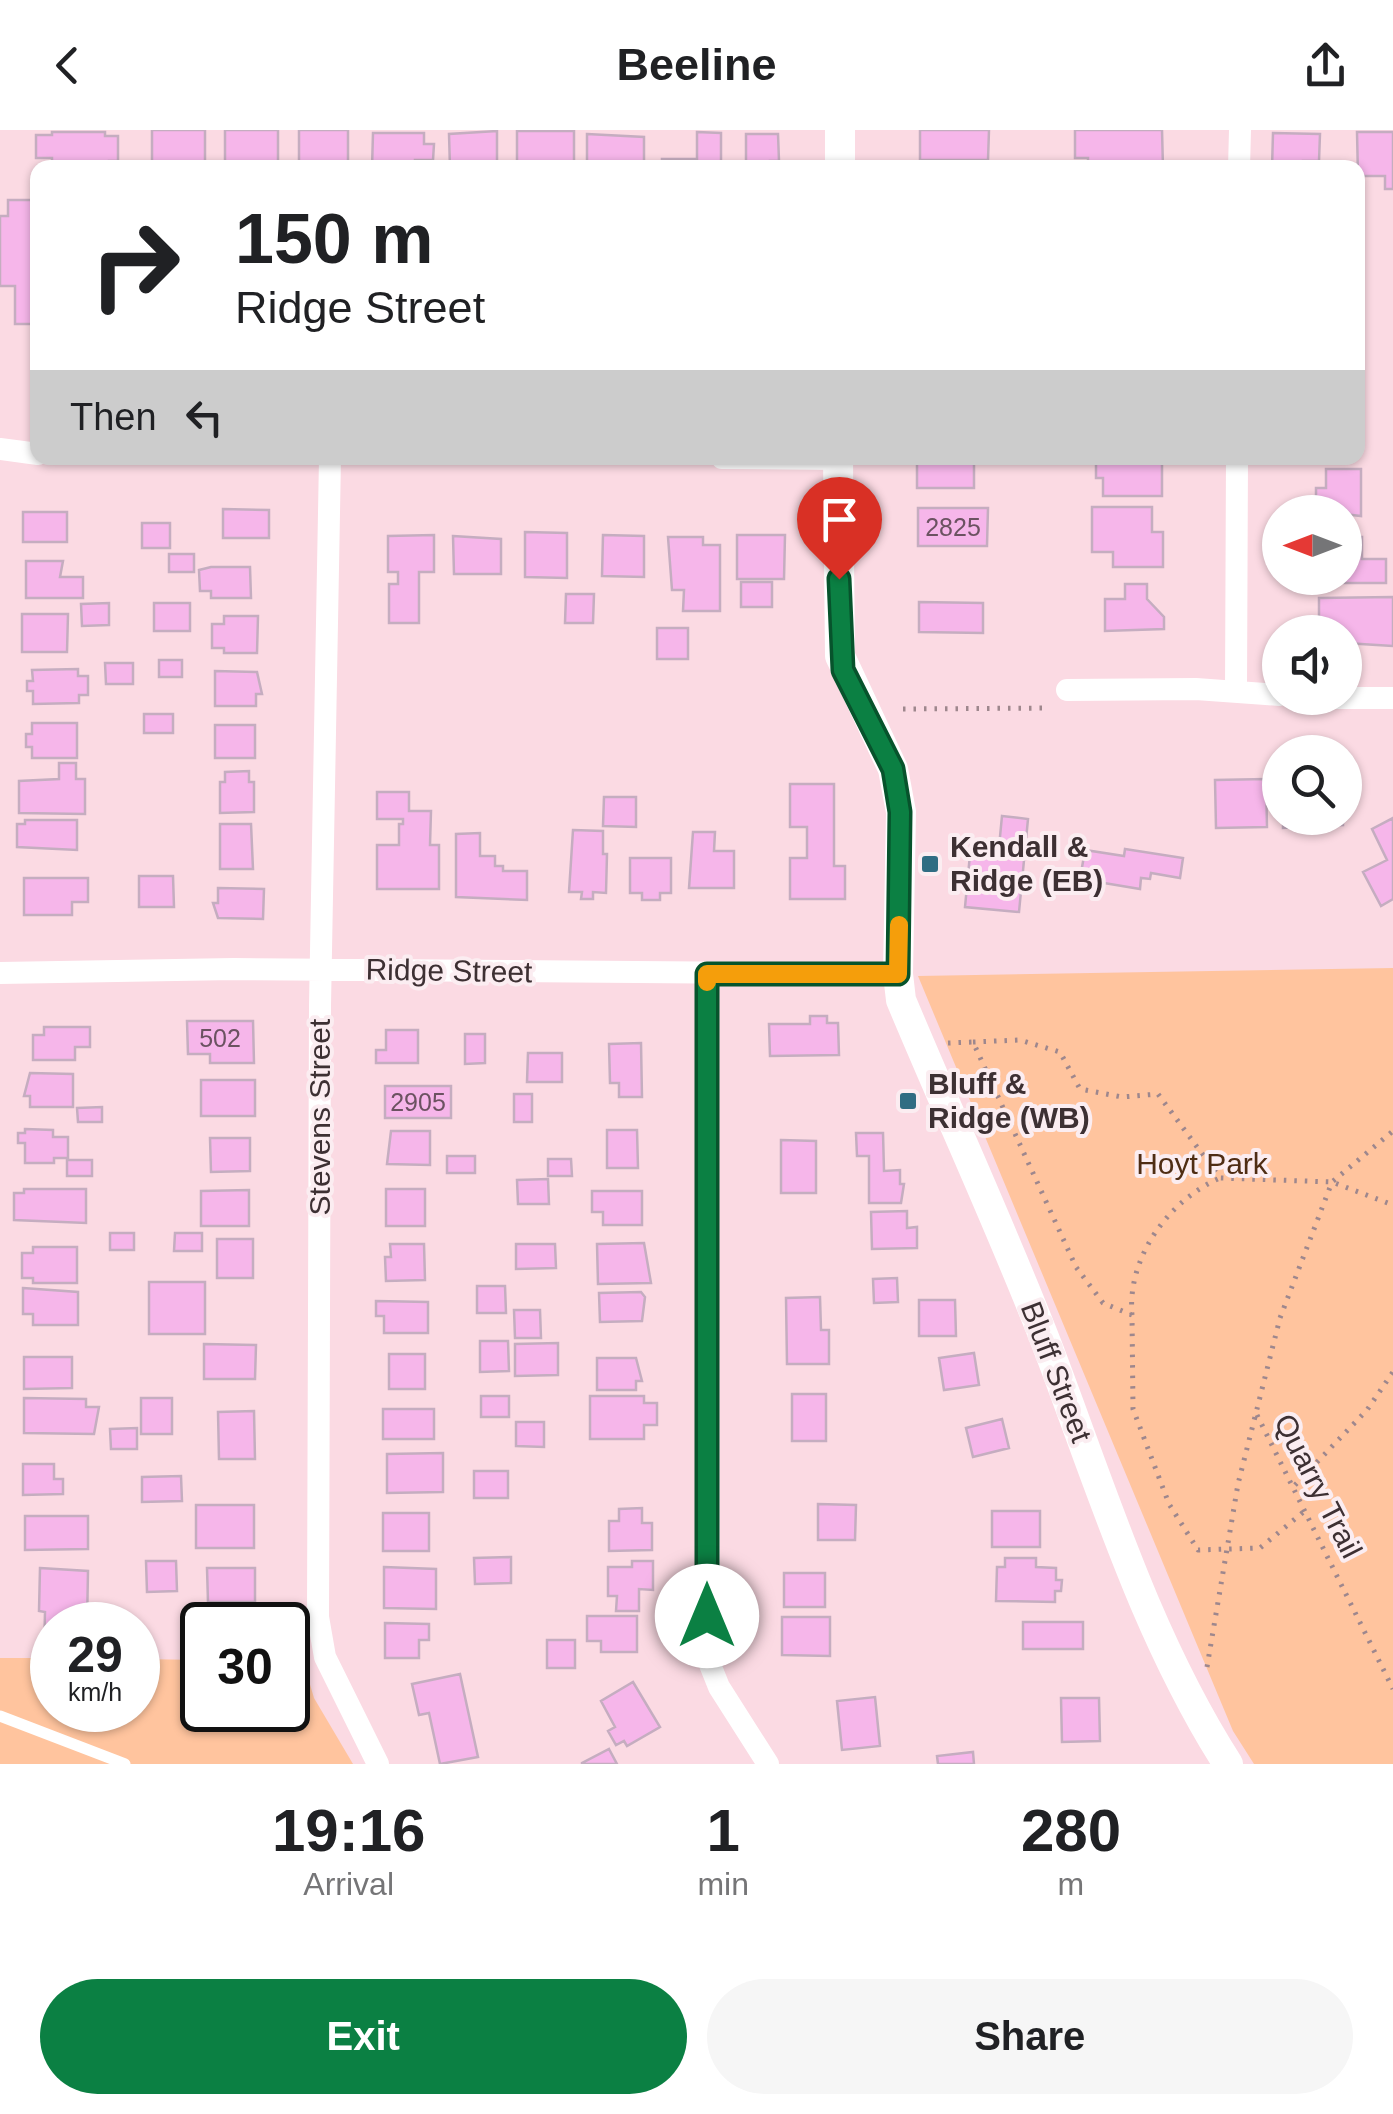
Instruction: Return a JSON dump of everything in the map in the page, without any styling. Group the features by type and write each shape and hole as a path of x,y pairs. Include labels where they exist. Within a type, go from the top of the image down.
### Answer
{"street":[{"path":"840,130 840,160"},
{"path":"1239,160 1240,130"},
{"path":"0,449 30,453"},
{"name":"Stevens Street","path":"330,465 321,970 318,1617 324,1657 378,1764"},
{"name":"Bluff Street","path":"838,465 840,656 893,769 900,812 898,974 902,1000 1040,1327 1158,1637 1196,1713 1228,1764"},
{"path":"1236,690 1238,465"},
{"path":"1067,690 1236,690 1262,694"},
{"path":"1362,698 1393,698"},
{"name":"Ridge Street","path":"0,972 898,974"},
{"path":"707,974 709,1662 768,1764"}],"lane":[{"path":"0,1716 125,1764"}],"path":[{"path":"904,709 1060,707 1067,690"},
{"path":"920,1045 1020,1040 1060,1052 1080,1089 1122,1097 1158,1094 1220,1178"},
{"path":"972,1042 1076,1266 1103,1303 1132,1315"},
{"path":"1196,1713 1206,1677 1224,1551 1280,1318 1332,1182 1393,1131"},
{"path":"1306,1509 1260,1548 1198,1550 1169,1504 1133,1408 1130,1295 1142,1255 1172,1211 1200,1187 1220,1178 1332,1182 1393,1204"},
{"path":"1295,1484 1367,1410 1393,1372"},
{"name":"Quarry Trail","path":"1256,1412 1295,1484 1393,1689"}],"green space":[{"name":"Hoyt Park","path":"1393,968 1393,1764 1254,1764 1233,1731 918,976"},
{"path":"0,1658 30,1658 30,1732 160,1732 160,1659 180,1660 180,1732 310,1732 310,1685 353,1764 0,1764"}],"building":[{"path":"152,130 205,130 205,160 152,160"},
{"path":"225,130 278,130 278,160 225,160"},
{"path":"299,130 348,130 348,160 299,160"},
{"path":"920,130 989,130 988,160 920,160"},
{"path":"1075,130 1162,130 1163,160 1075,158"},
{"path":"497,131 497,160 450,160 449,134"},
{"path":"517,131 574,131 574,160 517,160"},
{"path":"105,132 105,136 118,136 118,160 36,158 36,135"},
{"path":"697,132 721,133 721,160 662,160 697,159"},
{"path":"1357,132 1393,132 1393,189 1385,189 1385,176 1365,176 1365,160 1358,160"},
{"path":"373,133 424,133 424,144 434,144 433,160 372,160"},
{"path":"1273,133 1320,134 1319,160 1272,160"},
{"path":"587,134 644,137 644,160 587,160"},
{"path":"746,134 778,134 779,160 746,160"},
{"path":"8,200 30,200 30,324 15,324 15,286 0,286 0,216 8,216"},
{"path":"917,465 974,465 974,488 917,488"},
{"path":"1096,465 1162,465 1162,496 1103,496 1103,478 1096,478"},
{"path":"1326,469 1361,469 1361,495 1316,495 1316,488 1326,488"},
{"path":"1092,507 1152,507 1152,532 1163,532 1163,567 1113,567 1113,552 1092,552"},
{"path":"918,508 988,508 987,546 918,546"},
{"path":"223,509 269,510 269,538 223,538"},
{"path":"23,512 67,512 67,542 23,542"},
{"path":"142,523 170,523 170,548 142,548"},
{"path":"525,532 567,533 567,578 525,577"},
{"path":"434,535 434,572 419,572 419,623 389,623 389,584 398,584 398,572 388,572 388,536"},
{"path":"603,535 644,536 644,577 602,576"},
{"path":"737,535 785,535 784,579 737,579"},
{"path":"453,536 501,539 501,574 454,574"},
{"path":"668,537 703,537 703,545 720,545 720,611 683,611 684,590 672,590"},
{"path":"169,554 194,554 194,572 169,572"},
{"path":"1362,559 1386,559 1386,583 1362,583"},
{"path":"26,561 63,561 60,577 83,577 83,598 26,598"},
{"path":"250,567 251,598 211,598 211,591 200,591 199,570"},
{"path":"741,582 772,582 772,607 741,607"},
{"path":"1125,584 1147,584 1147,599 1164,617 1164,629 1105,631 1105,599 1125,599"},
{"path":"566,594 594,594 593,623 565,623"},
{"path":"1393,597 1393,646 1362,644 1362,615 1319,615 1319,598"},
{"path":"919,602 983,603 983,633 919,632"},
{"path":"109,603 109,625 82,626 81,604"},
{"path":"154,603 190,603 190,631 154,631"},
{"path":"22,614 68,614 67,652 22,652"},
{"path":"224,616 258,616 257,653 224,653 224,648 212,648 212,624 224,624"},
{"path":"657,628 688,628 688,659 657,659"},
{"path":"159,660 182,660 182,677 159,677"},
{"path":"105,663 133,663 133,684 106,684"},
{"path":"78,669 78,676 88,676 88,695 79,695 79,703 33,704 33,691 27,691 27,681 33,681 32,670"},
{"path":"215,671 257,672 262,694 256,694 256,706 215,706"},
{"path":"144,714 173,714 173,733 144,733"},
{"path":"32,723 77,723 77,758 32,758 32,747 26,747 26,734 32,734"},
{"path":"215,725 255,725 255,758 215,758"},
{"path":"59,763 76,763 76,779 85,779 85,814 19,813 19,781 59,779"},
{"path":"249,771 249,782 254,782 254,812 220,813 220,782 225,782 225,772"},
{"path":"1262,779 1262,827 1216,828 1215,780"},
{"path":"790,784 834,784 834,866 845,866 845,899 790,899 790,858 807,858 807,827 790,827"},
{"path":"377,792 409,792 409,811 431,811 430,845 439,845 439,889 377,889 377,845 399,845 399,824 403,824 403,819 377,819"},
{"path":"604,797 636,797 636,827 603,826"},
{"path":"1002,816 1028,819 1019,912 965,907 971,844 999,847"},
{"path":"1393,818 1393,899 1381,906 1363,872 1387,860 1372,829"},
{"path":"25,820 77,820 77,850 17,847 17,824 25,824"},
{"path":"220,824 251,824 253,869 220,869"},
{"path":"573,830 603,831 606,893 593,892 593,899 581,899 582,892 569,892"},
{"path":"693,832 715,832 714,851 734,851 734,888 689,888"},
{"path":"480,833 480,856 495,856 495,866 503,866 503,871 527,871 527,900 456,897 456,834"},
{"path":"1125,849 1183,858 1180,878 1151,873 1150,879 1141,878 1140,889 1080,879 1085,850 1124,856"},
{"path":"630,858 671,858 671,893 660,893 660,900 642,900 642,893 630,893"},
{"path":"139,876 173,876 174,907 139,907"},
{"path":"24,878 88,878 88,902 72,902 72,915 24,915"},
{"path":"218,888 264,889 263,919 218,918 213,903 218,903"},
{"path":"810,1016 827,1016 827,1023 838,1023 839,1055 770,1056 769,1024 810,1024"},
{"path":"187,1021 253,1021 254,1063 210,1063 210,1054 188,1054"},
{"path":"44,1027 90,1027 90,1047 75,1047 75,1060 33,1060 33,1035 44,1035"},
{"path":"386,1030 418,1030 418,1063 376,1063 376,1050 386,1050"},
{"path":"465,1034 485,1034 485,1063 465,1064"},
{"path":"641,1043 642,1097 619,1097 619,1083 610,1083 609,1044"},
{"path":"528,1053 562,1053 562,1082 527,1082"},
{"path":"30,1073 73,1074 73,1107 30,1107 30,1096 24,1096"},
{"path":"201,1080 255,1080 255,1116 201,1116"},
{"path":"385,1086 451,1086 451,1118 385,1118"},
{"path":"514,1094 532,1094 532,1122 514,1122"},
{"path":"102,1107 102,1122 78,1122 77,1108"},
{"path":"25,1129 53,1130 53,1137 68,1137 68,1158 54,1158 54,1163 25,1163 25,1143 18,1143 18,1133 25,1133"},
{"path":"607,1130 637,1130 638,1168 607,1168"},
{"path":"391,1131 430,1131 430,1165 387,1164"},
{"path":"856,1133 883,1133 884,1171 900,1170 900,1184 904,1184 901,1203 869,1203 869,1156 857,1156"},
{"path":"210,1138 250,1138 250,1171 211,1172"},
{"path":"781,1140 816,1141 816,1193 781,1193"},
{"path":"447,1156 475,1156 475,1173 447,1173"},
{"path":"548,1159 571,1159 572,1176 548,1176"},
{"path":"67,1160 92,1160 92,1176 67,1176"},
{"path":"548,1179 549,1204 518,1204 517,1180"},
{"path":"24,1189 86,1189 86,1223 14,1220 14,1193 24,1193"},
{"path":"386,1189 425,1189 425,1226 386,1226"},
{"path":"249,1190 249,1226 201,1226 201,1191"},
{"path":"592,1191 642,1191 642,1225 603,1225 603,1212 592,1212"},
{"path":"907,1211 907,1228 917,1227 917,1248 872,1249 871,1212"},
{"path":"110,1233 134,1233 134,1250 110,1250"},
{"path":"175,1233 202,1233 202,1251 174,1251"},
{"path":"217,1239 253,1239 253,1278 217,1278"},
{"path":"644,1243 651,1283 598,1284 597,1244"},
{"path":"390,1244 424,1244 425,1280 386,1281 385,1257 391,1257"},
{"path":"516,1244 555,1244 556,1268 516,1269"},
{"path":"33,1247 77,1247 77,1283 33,1283 33,1278 22,1278 22,1253 33,1253"},
{"path":"897,1278 898,1302 874,1303 873,1279"},
{"path":"149,1282 205,1282 205,1334 149,1334"},
{"path":"477,1286 505,1286 506,1313 477,1313"},
{"path":"23,1288 78,1292 78,1325 33,1325 33,1314 23,1314"},
{"path":"641,1292 645,1297 642,1321 600,1322 599,1293"},
{"path":"820,1297 821,1330 829,1330 829,1364 787,1364 786,1298"},
{"path":"919,1300 955,1300 956,1336 919,1336"},
{"path":"376,1301 428,1302 428,1333 384,1333 384,1316 376,1316"},
{"path":"514,1310 540,1310 541,1338 515,1338"},
{"path":"480,1341 508,1341 509,1371 480,1372"},
{"path":"558,1343 558,1375 515,1376 515,1344"},
{"path":"204,1344 256,1345 255,1379 204,1379"},
{"path":"974,1353 979,1385 944,1390 939,1358"},
{"path":"389,1354 425,1354 425,1389 389,1389"},
{"path":"24,1357 72,1357 72,1388 24,1389"},
{"path":"597,1358 636,1358 642,1381 636,1381 636,1390 597,1390"},
{"path":"792,1394 826,1394 826,1441 792,1441"},
{"path":"481,1396 509,1396 509,1417 481,1417"},
{"path":"590,1396 644,1396 644,1403 657,1403 657,1425 644,1425 644,1439 590,1439"},
{"path":"24,1398 86,1399 86,1407 99,1407 94,1434 24,1433"},
{"path":"141,1398 172,1398 172,1434 141,1434"},
{"path":"383,1409 434,1409 434,1439 383,1439"},
{"path":"254,1411 255,1459 219,1459 218,1412"},
{"path":"1002,1419 1009,1448 973,1457 966,1428"},
{"path":"516,1422 544,1422 544,1447 516,1446"},
{"path":"137,1428 137,1449 111,1449 110,1429"},
{"path":"443,1453 443,1492 387,1493 387,1454"},
{"path":"23,1464 54,1464 54,1479 63,1479 63,1494 23,1495"},
{"path":"474,1471 508,1471 508,1498 474,1498"},
{"path":"181,1476 182,1501 142,1502 142,1477"},
{"path":"818,1504 856,1505 855,1540 818,1540"},
{"path":"196,1505 254,1505 254,1548 196,1548"},
{"path":"642,1508 642,1523 652,1523 652,1550 609,1551 609,1521 619,1521 619,1509"},
{"path":"992,1511 1040,1511 1040,1547 992,1547"},
{"path":"383,1513 429,1513 429,1551 383,1551"},
{"path":"25,1516 88,1516 88,1549 25,1550"},
{"path":"511,1557 511,1583 475,1584 474,1558"},
{"path":"1005,1558 1036,1558 1036,1567 1056,1568 1056,1580 1062,1580 1061,1591 1055,1591 1055,1602 996,1601 997,1567 1005,1567"},
{"path":"146,1561 176,1561 177,1591 147,1592"},
{"path":"632,1561 653,1561 653,1590 639,1589 639,1611 616,1611 617,1596 608,1596 608,1567 632,1567"},
{"path":"384,1567 436,1569 436,1609 384,1608"},
{"path":"40,1568 88,1571 87,1602 39,1602"},
{"path":"207,1568 255,1568 255,1602 208,1602"},
{"path":"784,1573 825,1573 825,1607 784,1607"},
{"path":"587,1616 637,1616 637,1652 601,1652 601,1641 587,1641"},
{"path":"782,1617 830,1617 830,1656 782,1655"},
{"path":"1023,1622 1083,1622 1083,1649 1023,1649"},
{"path":"385,1623 429,1624 429,1640 419,1640 419,1658 385,1658"},
{"path":"547,1640 575,1640 575,1668 547,1668"},
{"path":"460,1674 478,1757 440,1764 429,1713 419,1715 412,1684"},
{"path":"633,1682 660,1727 627,1746 624,1741 616,1745 608,1731 615,1727 601,1701"},
{"path":"875,1697 880,1746 842,1750 837,1701"},
{"path":"1061,1698 1099,1698 1100,1741 1062,1742"},
{"path":"609,1749 617,1764 582,1764 582,1763"},
{"path":"973,1752 974,1764 938,1764 937,1756"}],"slow traffic":[{"path":"707,982 707,974 898,974 899,925"}],"place":[{"name":"Kendall & Ridge (EB)","path":"930,864"},
{"name":"Bluff & Ridge (WB)","path":"908,1101"}],"route":[{"path":"707,1616 707,974 898,974 900,812 893,769 884,745 843,670 839,579"}]}
